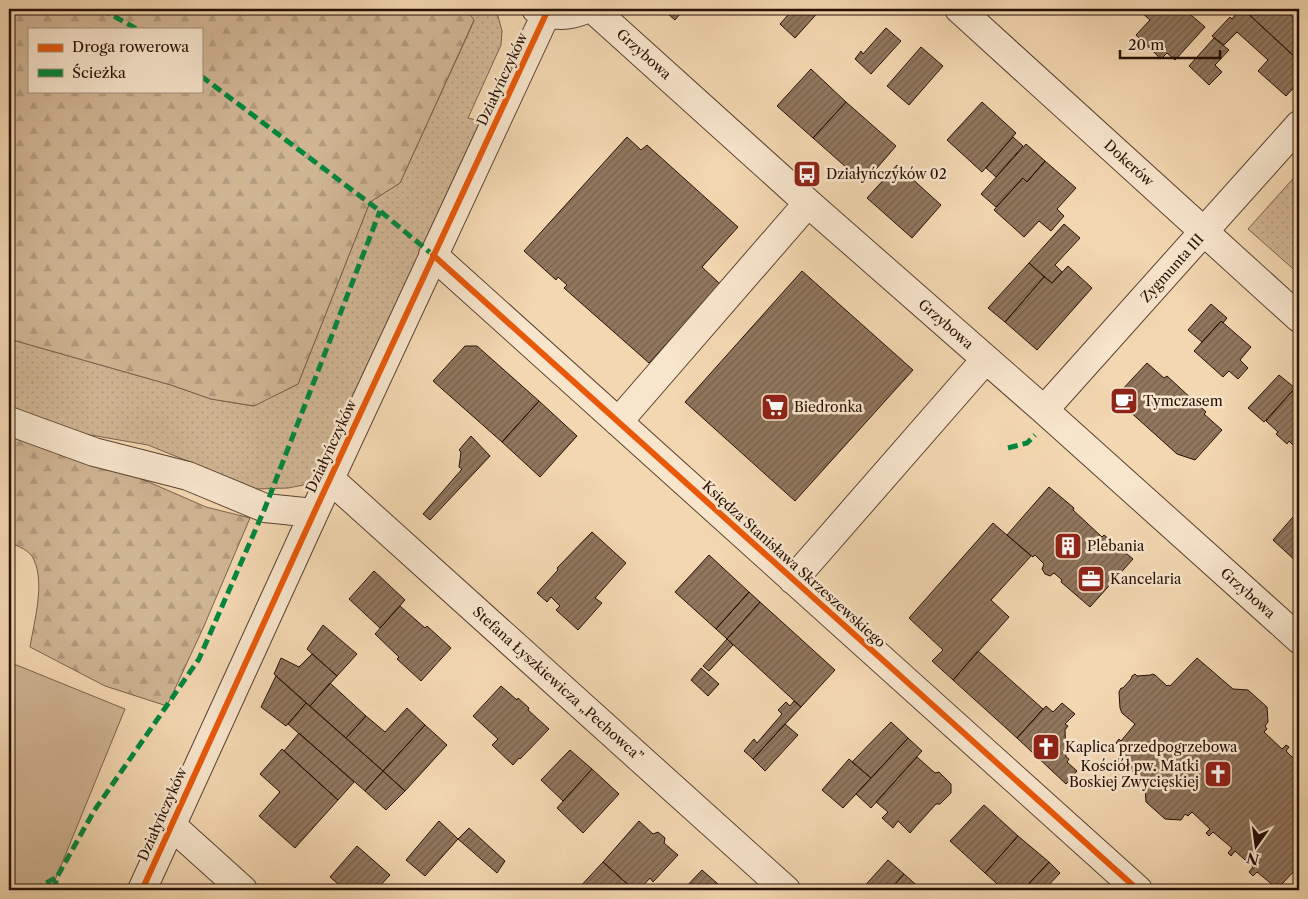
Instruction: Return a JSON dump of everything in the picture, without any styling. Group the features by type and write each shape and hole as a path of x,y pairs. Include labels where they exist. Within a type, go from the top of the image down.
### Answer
{"street":[{"path":"541,11 570,14 586,9"},
{"name":"Grzybowa","path":"593,9 808,203 1044,410 1299,638"},
{"name":"Dokerów","path":"959,9 1299,318"},
{"name":"Działyńczyków","path":"142,890 433,255 541,11"},
{"name":"Zygmunta III","path":"1044,410 1299,125"},
{"path":"618,422 808,203"},
{"name":"Księdza Stanisława Skrzeszewskiego","path":"433,255 1138,890"},
{"path":"792,580 986,359"},
{"path":"9,421 94,452 188,476 264,508 314,513"},
{"name":"Stefana Łyszkiewicza „Pechowca”","path":"330,479 786,890"},
{"path":"171,825 243,890"}],"green space":[{"path":"9,9 466,9 474,20 400,183 370,202 298,384 254,406 211,399 171,385 9,339"},
{"path":"466,9 496,9 502,31 501,45 468,118 481,121 314,483 288,488 257,489 148,445 62,430 9,408 9,339 171,385 211,399 253,406 298,384 370,202 400,183 474,21"},
{"path":"1299,172 1299,274 1248,229"},
{"path":"9,430 144,480 206,507 250,518 204,626 167,706 105,686 30,647 38,603 39,580 34,560 30,554 9,543"},
{"path":"9,662 125,709 51,890 9,890"}],"building":[{"path":"662,9 684,9 675,20"},
{"path":"783,9 821,9 795,38 780,24 789,14"},
{"path":"1146,9 1184,9 1205,27 1175,60 1167,53 1161,59 1136,35 1150,20 1142,13"},
{"path":"1240,9 1243,9 1299,61 1299,82 1286,96 1258,71 1268,60 1237,32 1224,45 1212,36 1230,17 1232,19"},
{"path":"1243,9 1284,9 1299,23 1299,49 1293,55"},
{"path":"886,28 901,41 871,74 855,59 861,51 863,54"},
{"path":"1214,38 1229,50 1215,65 1222,72 1209,85 1189,66"},
{"path":"921,47 943,66 909,105 887,86"},
{"path":"811,69 846,102 813,138 777,106"},
{"path":"846,102 896,146 864,183 813,138"},
{"path":"982,102 1016,133 982,172 947,140"},
{"path":"627,137 641,150 647,145 738,227 702,267 720,284 649,363 564,288 567,285 558,277 556,280 524,251"},
{"path":"1013,137 1023,146 996,177 986,168"},
{"path":"1026,144 1045,161 1027,182 1023,178 996,207 981,194"},
{"path":"1045,161 1076,188 1057,209 1064,216 1051,231 1039,221 1024,237 994,210 1023,178 1027,182"},
{"path":"897,165 941,205 912,238 867,198"},
{"path":"1064,224 1080,238 1055,265 1062,272 1052,283 1029,263"},
{"path":"1029,263 1044,277 1005,322 988,308"},
{"path":"1068,266 1092,288 1037,350 1005,322 1044,277 1052,283"},
{"path":"802,271 913,370 795,501 685,402"},
{"path":"1211,304 1227,318 1223,323 1221,321 1202,342 1188,330"},
{"path":"1221,321 1251,347 1240,360 1248,368 1238,379 1229,371 1223,377 1194,351"},
{"path":"465,346 477,346 539,401 502,442 433,381"},
{"path":"1147,363 1164,378 1167,376 1206,412 1204,414 1222,430 1195,460 1177,454 1128,410 1120,392"},
{"path":"1279,375 1295,388 1264,422 1248,408"},
{"path":"1295,388 1299,392 1299,451 1289,441 1287,444 1276,434 1278,432 1266,421"},
{"path":"539,401 577,436 540,477 502,442"},
{"path":"471,436 490,456 430,520 423,514 462,469 459,467 461,452 459,450"},
{"name":"Plebania","path":"1049,487 1074,508 1073,510 1102,537 1104,535 1133,559 1090,607 1061,582 1062,580 1054,573 1050,576 1045,574 1042,569 1044,564 1035,555 1033,557 1007,535"},
{"path":"1299,510 1299,564 1273,540"},
{"path":"993,523 1031,556 991,600 1009,617 953,680 932,661 943,650 909,618"},
{"path":"592,532 626,563 595,598 602,603 578,630 556,610 560,606 551,597 547,602 537,593 558,570 557,568"},
{"path":"709,555 749,592 716,629 675,592"},
{"path":"374,571 405,600 380,628 349,599"},
{"path":"749,592 760,602 727,639 716,629"},
{"path":"760,602 835,670 801,707 727,639"},
{"path":"400,606 425,628 427,626 451,648 421,681 397,659 399,657 375,634"},
{"path":"323,625 357,654 337,676 307,649"},
{"path":"727,639 733,645 709,671 703,666"},
{"path":"978,651 1043,709 1017,738 953,680"},
{"path":"312,654 337,676 310,706 274,674 281,658 299,667"},
{"name":"Kościół pw. Matki Boskiej Zwycięskiej","path":"1197,658 1233,689 1248,690 1267,707 1268,722 1265,726 1267,729 1264,732 1282,749 1286,745 1289,747 1286,751 1299,764 1299,872 1296,869 1281,885 1283,887 1280,890 1273,888 1274,886 1257,872 1253,876 1249,872 1253,867 1235,851 1231,856 1228,853 1232,848 1213,832 1209,836 1206,833 1210,829 1192,812 1188,816 1185,814 1181,820 1165,819 1146,802 1145,786 1147,784 1122,762 1121,764 1117,760 1122,757 1127,749 1116,743 1119,739 1121,741 1135,724 1122,713 1120,708 1119,692 1121,688 1135,674 1137,676 1155,675 1167,686 1170,686"},
{"path":"701,668 719,684 708,696 691,680"},
{"path":"276,676 306,703 286,726 261,707"},
{"path":"330,683 366,716 346,738 310,706"},
{"path":"501,686 517,700 518,698 549,729 513,765 492,745 498,739 473,716"},
{"path":"794,701 801,707 753,759 744,751 754,739 757,743 782,714 778,710 786,702 790,706"},
{"path":"306,703 383,771 365,791 288,724"},
{"name":"Kaplica przedpogrzebowa","path":"1062,703 1075,714 1065,724 1068,726 1065,730 1066,757 1069,759 1067,762 1077,771 1066,784 1017,738 1046,706 1053,712"},
{"path":"407,708 425,725 383,771 346,738 366,716 385,732"},
{"path":"891,722 908,738 871,778 852,762"},
{"path":"785,724 798,735 765,771 753,759"},
{"path":"425,725 447,745 405,791 383,771"},
{"path":"299,733 354,782 338,800 284,751"},
{"path":"908,738 922,751 871,808 856,794"},
{"path":"282,749 338,800 295,848 259,816 280,792 260,774"},
{"path":"570,750 592,769 563,801 541,780"},
{"path":"917,757 935,773 939,772 951,784 951,793 940,804 936,804 910,833 898,821 893,828 882,818 888,812 876,802"},
{"path":"849,759 871,778 843,808 822,790"},
{"path":"592,769 619,794 583,833 557,808"},
{"path":"383,771 405,791 386,810 365,791"},
{"path":"984,805 1018,836 985,873 950,841"},
{"path":"439,821 458,839 425,876 406,860"},
{"path":"639,821 653,834 658,832 665,838 664,843 678,855 653,882 650,878 639,890 634,890 603,862"},
{"path":"469,828 505,861 497,873 458,839"},
{"path":"1018,836 1049,862 1023,890 1004,890 985,873"},
{"path":"357,846 390,875 376,890 345,890 330,877"},
{"path":"888,860 904,874 890,890 861,890"},
{"path":"603,862 634,890 577,890"},
{"path":"1049,862 1060,873 1044,890 1023,890"},
{"path":"702,870 718,884 726,890 683,890"},
{"path":"904,874 922,890 890,890"}],"marked path":[{"path":"101,9 135,28"},
{"path":"202,77 380,211 433,255"},
{"path":"54,890 57,877 94,811 199,659 265,508 380,211"},
{"path":"1008,448 1027,443 1035,435"},
{"path":"33,890 57,877"}],"cycle path":[{"path":"142,890 314,513 546,14"},
{"path":"433,255 1138,890"}],"place":[{"name":"Działyńczyków 02","path":"807,174"},
{"name":"Tymczasem","path":"1124,401"},
{"name":"Biedronka","path":"775,407"},
{"name":"Plebania","path":"1068,546"},
{"name":"Kancelaria","path":"1091,579"},
{"name":"Kaplica przedpogrzebowa","path":"1046,747"},
{"name":"Kościół pw. Matki Boskiej Zwycięskiej","path":"1218,774"}]}
